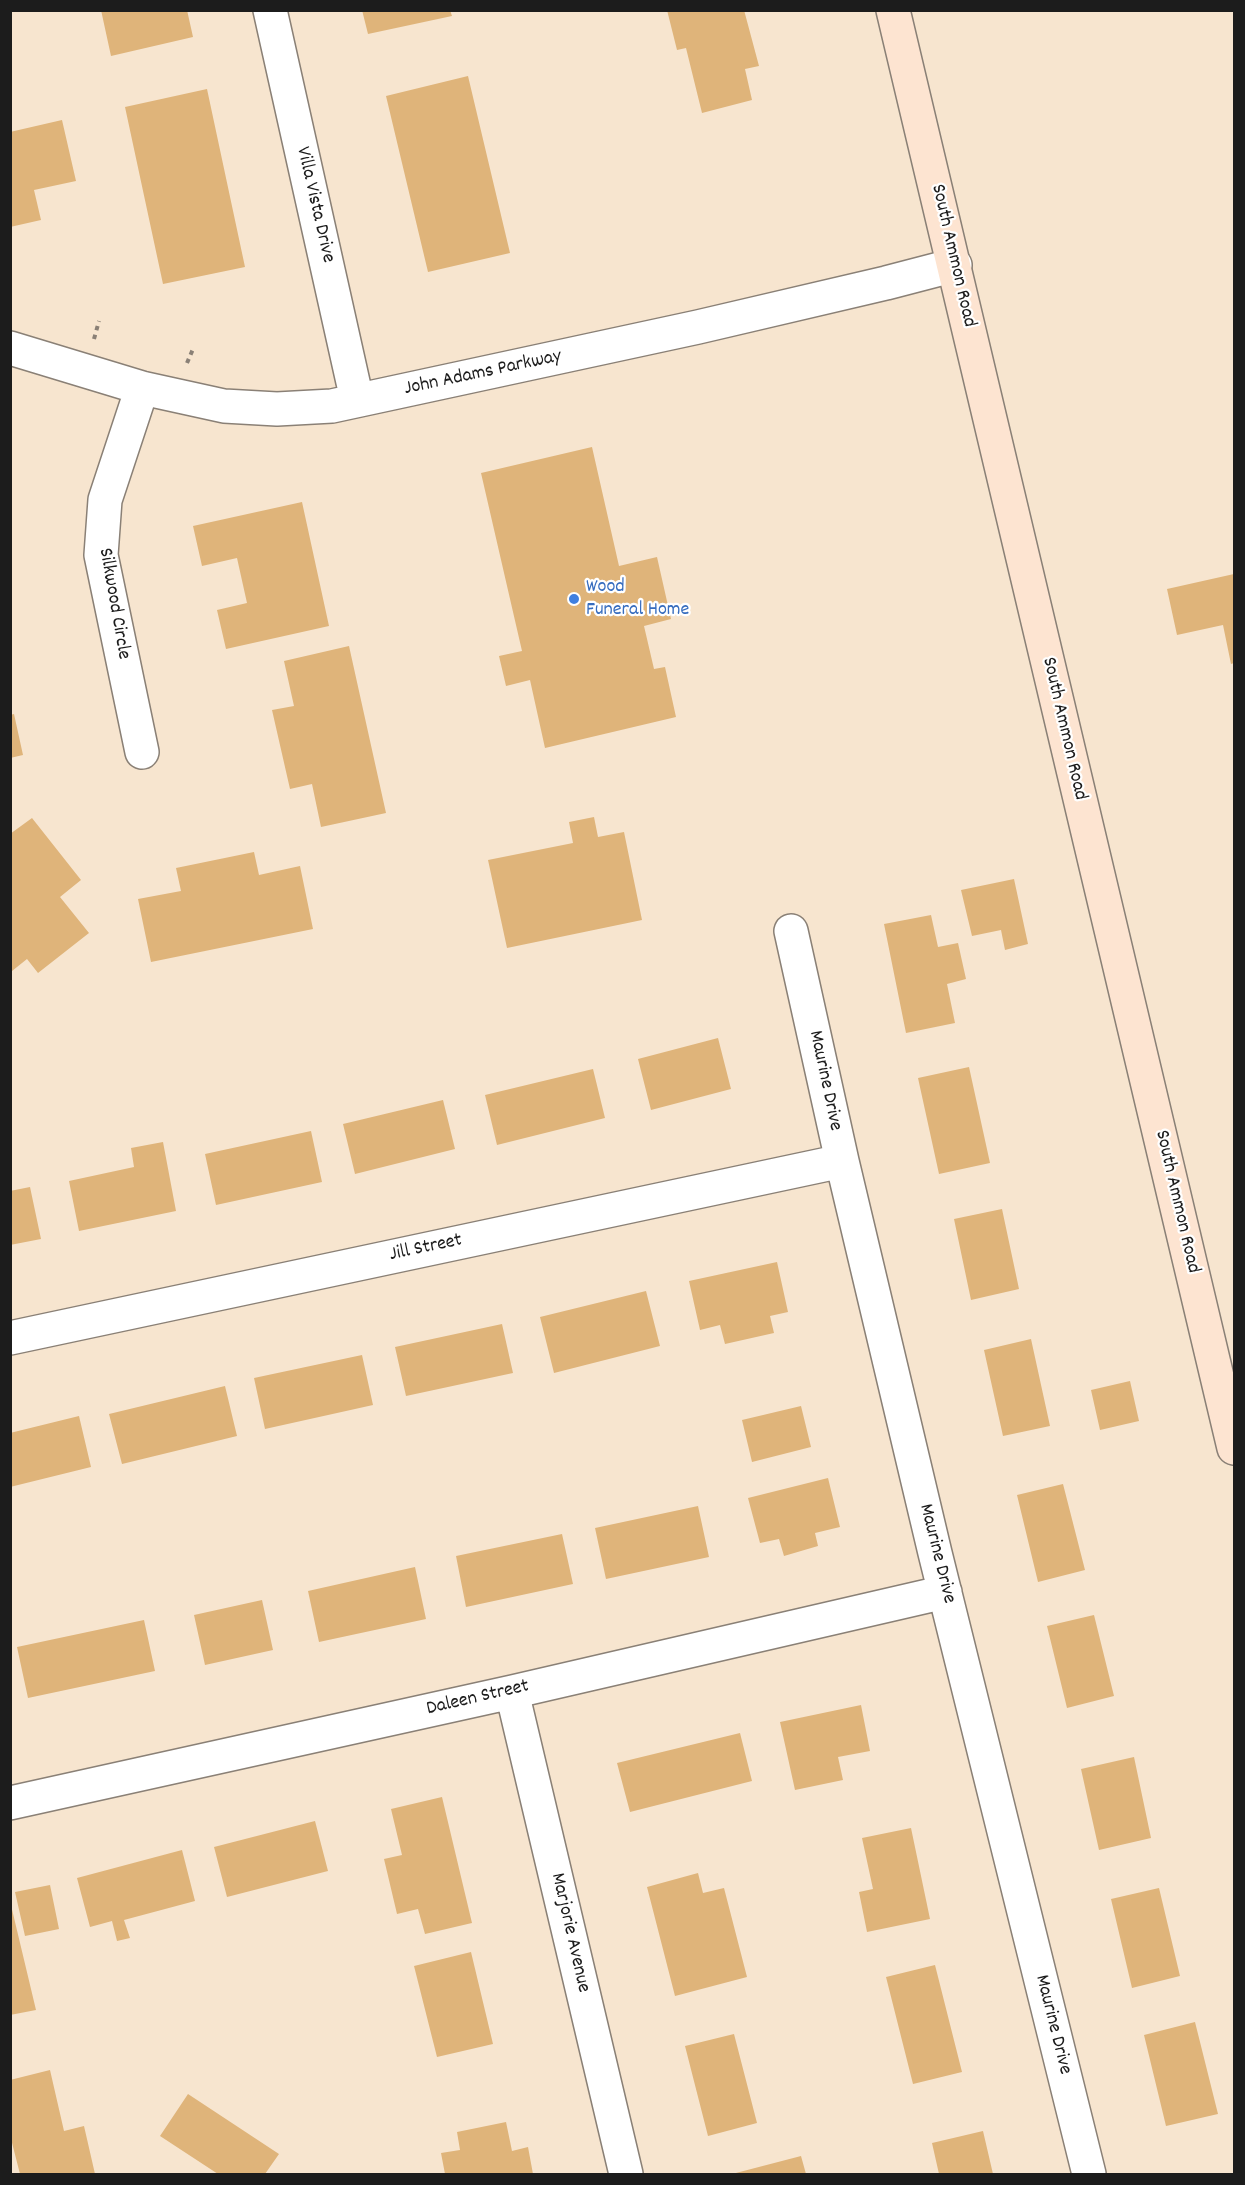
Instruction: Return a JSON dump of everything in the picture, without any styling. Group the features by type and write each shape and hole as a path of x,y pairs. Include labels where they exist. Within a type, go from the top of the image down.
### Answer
{"main road":[{"name":"South Ammon Road","path":"893,10 1234,1448"}],"street":[{"name":"Villa Vista Drive","path":"270,10 357,400"},
{"name":"John Adams Parkway","path":"10,348 142,388 224,406 277,409 332,406 698,327 955,265"},
{"name":"Silkwood Circle","path":"142,388 105,500 101,555 142,752"},
{"name":"Maurine Drive","path":"791,931 842,1161 945,1592 1089,2175"},
{"name":"Jill Street","path":"10,1338 842,1161"},
{"name":"Daleen Street","path":"10,1803 512,1692 945,1592"},
{"name":"Marjorie Avenue","path":"512,1692 626,2175"}],"path":[{"path":"93,339 99,321"},
{"path":"186,367 193,349"}],"building":[{"path":"101,10 187,10 193,37 111,56"},
{"path":"362,10 450,10 452,16 368,34"},
{"path":"667,10 744,10 759,66 745,69 752,100 702,113 686,48 677,50"},
{"path":"468,76 510,253 428,272 386,96"},
{"path":"207,89 245,267 163,284 125,107"},
{"path":"62,120 76,181 34,190 41,220 10,227 10,132"},
{"path":"592,447 619,566 657,557 671,619 644,626 654,669 665,667 676,717 545,748 530,680 506,686 499,656 522,651 481,473"},
{"path":"302,502 329,626 226,649 217,610 247,603 237,558 202,566 193,526"},
{"path":"1234,574 1234,663 1231,664 1223,625 1177,635 1167,589"},
{"path":"349,646 386,813 321,827 312,784 290,789 272,710 294,706 284,661"},
{"path":"14,714 23,755 10,758 10,715"},
{"path":"594,817 598,837 624,832 642,920 507,948 488,860 573,843 569,822"},
{"path":"32,818 81,880 60,897 89,933 38,973 27,959 12,971 10,969 10,834"},
{"path":"254,852 259,875 300,866 313,929 151,962 138,899 181,891 176,868"},
{"path":"1014,879 1028,944 1005,950 1001,930 972,936 961,890"},
{"path":"931,915 938,947 958,943 966,979 947,984 955,1023 906,1033 884,924"},
{"path":"718,1038 731,1089 651,1110 638,1059"},
{"path":"969,1067 990,1163 939,1174 918,1078"},
{"path":"593,1069 605,1118 497,1145 485,1095"},
{"path":"443,1100 455,1149 355,1174 343,1124"},
{"path":"311,1131 322,1182 216,1205 205,1154"},
{"path":"163,1142 176,1211 79,1231 69,1181 134,1167 131,1148"},
{"path":"30,1187 41,1239 10,1245 10,1191"},
{"path":"1002,1209 1019,1289 971,1300 954,1219"},
{"path":"777,1262 788,1312 770,1316 774,1333 725,1344 720,1325 700,1330 689,1281"},
{"path":"646,1291 660,1346 554,1373 540,1317"},
{"path":"502,1324 513,1373 406,1396 395,1347"},
{"path":"1031,1339 1050,1426 1003,1436 984,1350"},
{"path":"362,1355 373,1405 265,1429 254,1378"},
{"path":"1130,1381 1139,1421 1100,1430 1091,1390"},
{"path":"225,1386 237,1436 122,1464 109,1414"},
{"path":"801,1406 811,1447 752,1462 742,1420"},
{"path":"79,1416 91,1467 10,1487 10,1433"},
{"path":"828,1478 840,1527 815,1533 818,1546 784,1556 779,1539 760,1543 748,1498"},
{"path":"1063,1484 1085,1570 1038,1582 1017,1495"},
{"path":"698,1506 709,1557 606,1579 595,1528"},
{"path":"562,1534 573,1584 466,1607 456,1556"},
{"path":"415,1567 426,1619 319,1642 308,1591"},
{"path":"262,1600 273,1650 205,1665 194,1615"},
{"path":"1094,1615 1114,1696 1067,1708 1047,1626"},
{"path":"144,1620 155,1671 28,1698 17,1647"},
{"path":"861,1705 870,1751 838,1757 843,1780 795,1790 780,1722"},
{"path":"740,1733 752,1781 630,1812 617,1763"},
{"path":"1134,1757 1151,1838 1099,1850 1081,1769"},
{"path":"442,1797 472,1923 425,1934 418,1909 397,1914 384,1859 402,1855 391,1809"},
{"path":"315,1821 328,1871 227,1897 214,1847"},
{"path":"911,1828 930,1919 867,1932 859,1892 873,1889 862,1838"},
{"path":"182,1850 195,1901 124,1920 130,1938 117,1941 112,1921 90,1927 77,1878"},
{"path":"698,1873 703,1893 724,1888 747,1977 675,1996 647,1887"},
{"path":"50,1885 59,1929 25,1936 15,1892"},
{"path":"1159,1888 1180,1976 1132,1988 1111,1899"},
{"path":"10,1901 36,2010 10,2015"},
{"path":"471,1952 493,2044 437,2057 414,1966"},
{"path":"935,1965 962,2072 913,2084 886,1977"},
{"path":"1195,2022 1218,2114 1166,2126 1144,2035"},
{"path":"734,2034 757,2123 708,2136 685,2046"},
{"path":"50,2070 64,2131 84,2126 95,2174 20,2174 10,2135 10,2080"},
{"path":"188,2094 279,2154 265,2174 218,2174 160,2136"},
{"path":"506,2122 512,2151 528,2147 533,2174 445,2174 441,2153 460,2150 457,2132"},
{"path":"983,2131 993,2174 939,2174 932,2143"},
{"path":"801,2156 806,2174 732,2174"}],"place":[{"name":"Wood Funeral Home","path":"574,599"}]}
